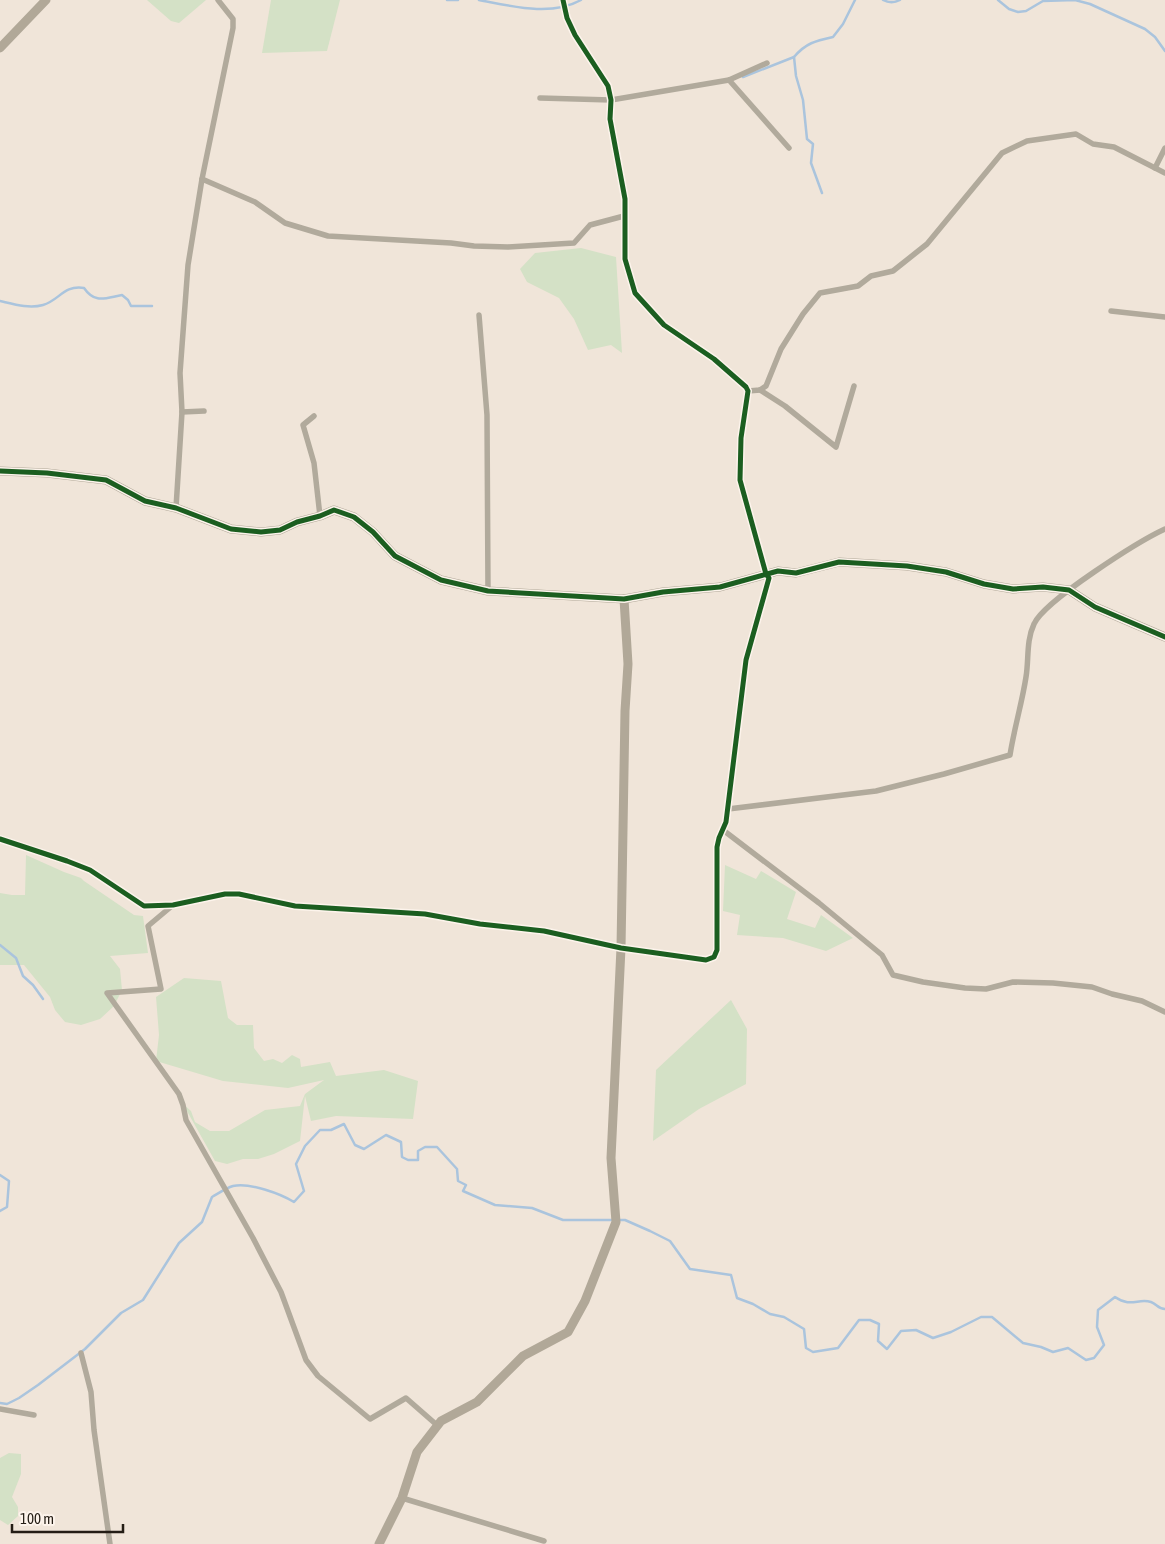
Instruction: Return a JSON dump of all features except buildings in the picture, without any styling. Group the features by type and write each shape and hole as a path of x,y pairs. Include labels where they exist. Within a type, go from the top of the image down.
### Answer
{"street":[{"path":"0,48 46,0"},
{"path":"176,508 182,412 180,373 188,265 202,179 233,28 233,19 218,0"},
{"path":"0,839 90,870 144,906 173,905 225,894 239,894 296,906 425,914 480,924 544,931 621,948 706,960 714,956 717,950 717,855 719,838 726,822 728,809 746,660 769,578 766,574 740,480 741,438 748,392 746,387 714,359 664,325 635,293 625,259 625,199 610,119 611,100 608,86 575,34 567,18 563,0"},
{"path":"540,98 611,100 729,80 767,63"},
{"path":"729,80 789,148"},
{"path":"748,392 760,390 766,386 781,349 803,314 820,293 858,286 871,276 893,271 927,244 1002,153 1027,142 1076,134 1093,144 1114,147 1165,173"},
{"path":"1155,168 1165,148"},
{"path":"202,179 255,202 285,223 328,236 508,247 574,243 590,225 624,216"},
{"path":"1111,311 1165,317"},
{"path":"479,315 487,415 488,591"},
{"path":"760,390 785,406 836,448 854,386"},
{"path":"182,412 204,411"},
{"path":"314,416 303,424 314,463 320,516"},
{"path":"0,471 47,473 106,480 145,501 176,508 231,530 261,532 280,530 297,522 334,510 354,517 373,532 396,556 441,580 488,591 624,599 663,592 720,587 778,571 796,573 839,562 907,566 946,572 984,584 1013,589 1043,587 1069,590 1095,607 1165,637"},
{"path":"728,809 876,791 1010,755 1026,676 1028,647 1034,623 1048,606 1069,590 1165,529"},
{"path":"379,1544 402,1498 417,1452 441,1421 477,1402 524,1356 568,1332 585,1301 616,1222 611,1158 621,948 625,711 628,664 624,599"},
{"path":"722,830 819,903 882,954 892,975 965,988 986,989 1013,982 1053,983 1092,987 1142,1001 1165,1012"},
{"path":"173,905 148,926 161,989 107,993 179,1094 186,1120 277,1284 306,1360 318,1376 370,1419 406,1398 438,1426"},
{"path":"81,1353 91,1392 94,1430 110,1544"},
{"path":"0,1409 34,1415"},
{"path":"402,1498 544,1541"}],"green space":[{"path":"147,0 206,0 179,23 171,21"},
{"path":"271,0 340,0 327,51 262,53"},
{"path":"581,248 616,257 622,353 611,345 588,350 574,319 559,298 527,282 520,269 535,253"},
{"path":"26,855 81,878 134,915 143,916 148,953 110,956 120,969 122,990 114,1006 100,1019 81,1025 65,1022 55,1010 50,997 24,965 0,965 0,893 25,895"},
{"path":"725,865 756,879 761,871 796,892 787,919 815,928 821,915 853,938 826,951 783,938 737,935 740,915 723,911"},
{"path":"184,978 221,981 228,1018 237,1025 253,1025 254,1048 264,1061 273,1059 282,1063 292,1055 300,1059 301,1067 330,1062 336,1076 384,1070 418,1081 413,1119 336,1116 311,1121 305,1096 300,1141 274,1154 258,1159 243,1159 227,1164 215,1161 183,1104 191,1111 195,1122 210,1131 229,1131 265,1110 300,1106 305,1094 324,1080 288,1088 223,1081 156,1061 159,1035 156,997"},
{"path":"731,1000 747,1029 746,1084 699,1109 653,1141 656,1070"},
{"path":"9,1453 21,1454 21,1474 12,1497 18,1507 18,1516 8,1525 0,1520 0,1458"}],"waterway":[{"path":"447,0 458,0"},
{"path":"479,0 531,9 557,8 581,0"},
{"path":"822,193 811,163 813,144 807,139 803,100 796,76 794,57 811,43 833,37 843,24 855,0"},
{"path":"883,0 887,2 900,0"},
{"path":"998,0 1009,9 1018,12 1026,11 1043,1 1075,0 1090,4 1145,29 1155,37 1165,51"},
{"path":"743,77 794,57"},
{"path":"0,301 21,306 38,306 49,303 71,289 84,288 96,298 101,299 122,295 131,306 152,306"},
{"path":"0,945 16,958 23,976 33,985 43,999"},
{"path":"0,1403 7,1404 38,1385 85,1349 121,1313 143,1300 179,1243 202,1222 212,1197 228,1188 240,1185 265,1190 294,1202 304,1191 296,1164 305,1146 320,1130 331,1130 344,1124 355,1145 364,1149 386,1135 401,1142 402,1157 408,1160 418,1160 418,1151 425,1147 437,1147 457,1169 458,1181 466,1185 463,1191 495,1205 532,1208 563,1220 625,1220 650,1231 670,1241 690,1269 731,1275 737,1298 753,1304 770,1314 784,1317 804,1329 806,1348 813,1352 838,1348 859,1320 870,1320 879,1324 878,1341 887,1349 901,1331 916,1330 933,1338 951,1332 981,1317 992,1317 1023,1343 1053,1352 1068,1348 1086,1360 1094,1358 1104,1345 1097,1327 1098,1310 1115,1297 1126,1302 1151,1302 1165,1309"},
{"path":"0,1175 9,1181 7,1207 0,1211"}],"cycle path":[{"path":"0,839 90,870 144,906 173,905 225,894 239,894 295,906 425,914 480,924 544,931 621,948 706,960 714,957 717,950 717,847 726,822 746,660 769,578 766,574 740,480 741,438 748,391 746,387 714,359 664,325 635,293 625,259 625,199 610,119 611,100 608,86 575,35 567,18 563,0"},
{"path":"0,471 47,473 106,480 145,501 176,508 231,529 261,532 280,530 297,522 334,510 354,517 373,532 395,556 441,580 488,591 624,599 663,592 720,587 778,571 796,573 839,562 907,566 946,572 984,584 1013,589 1043,587 1069,590 1095,607 1165,637"}]}
